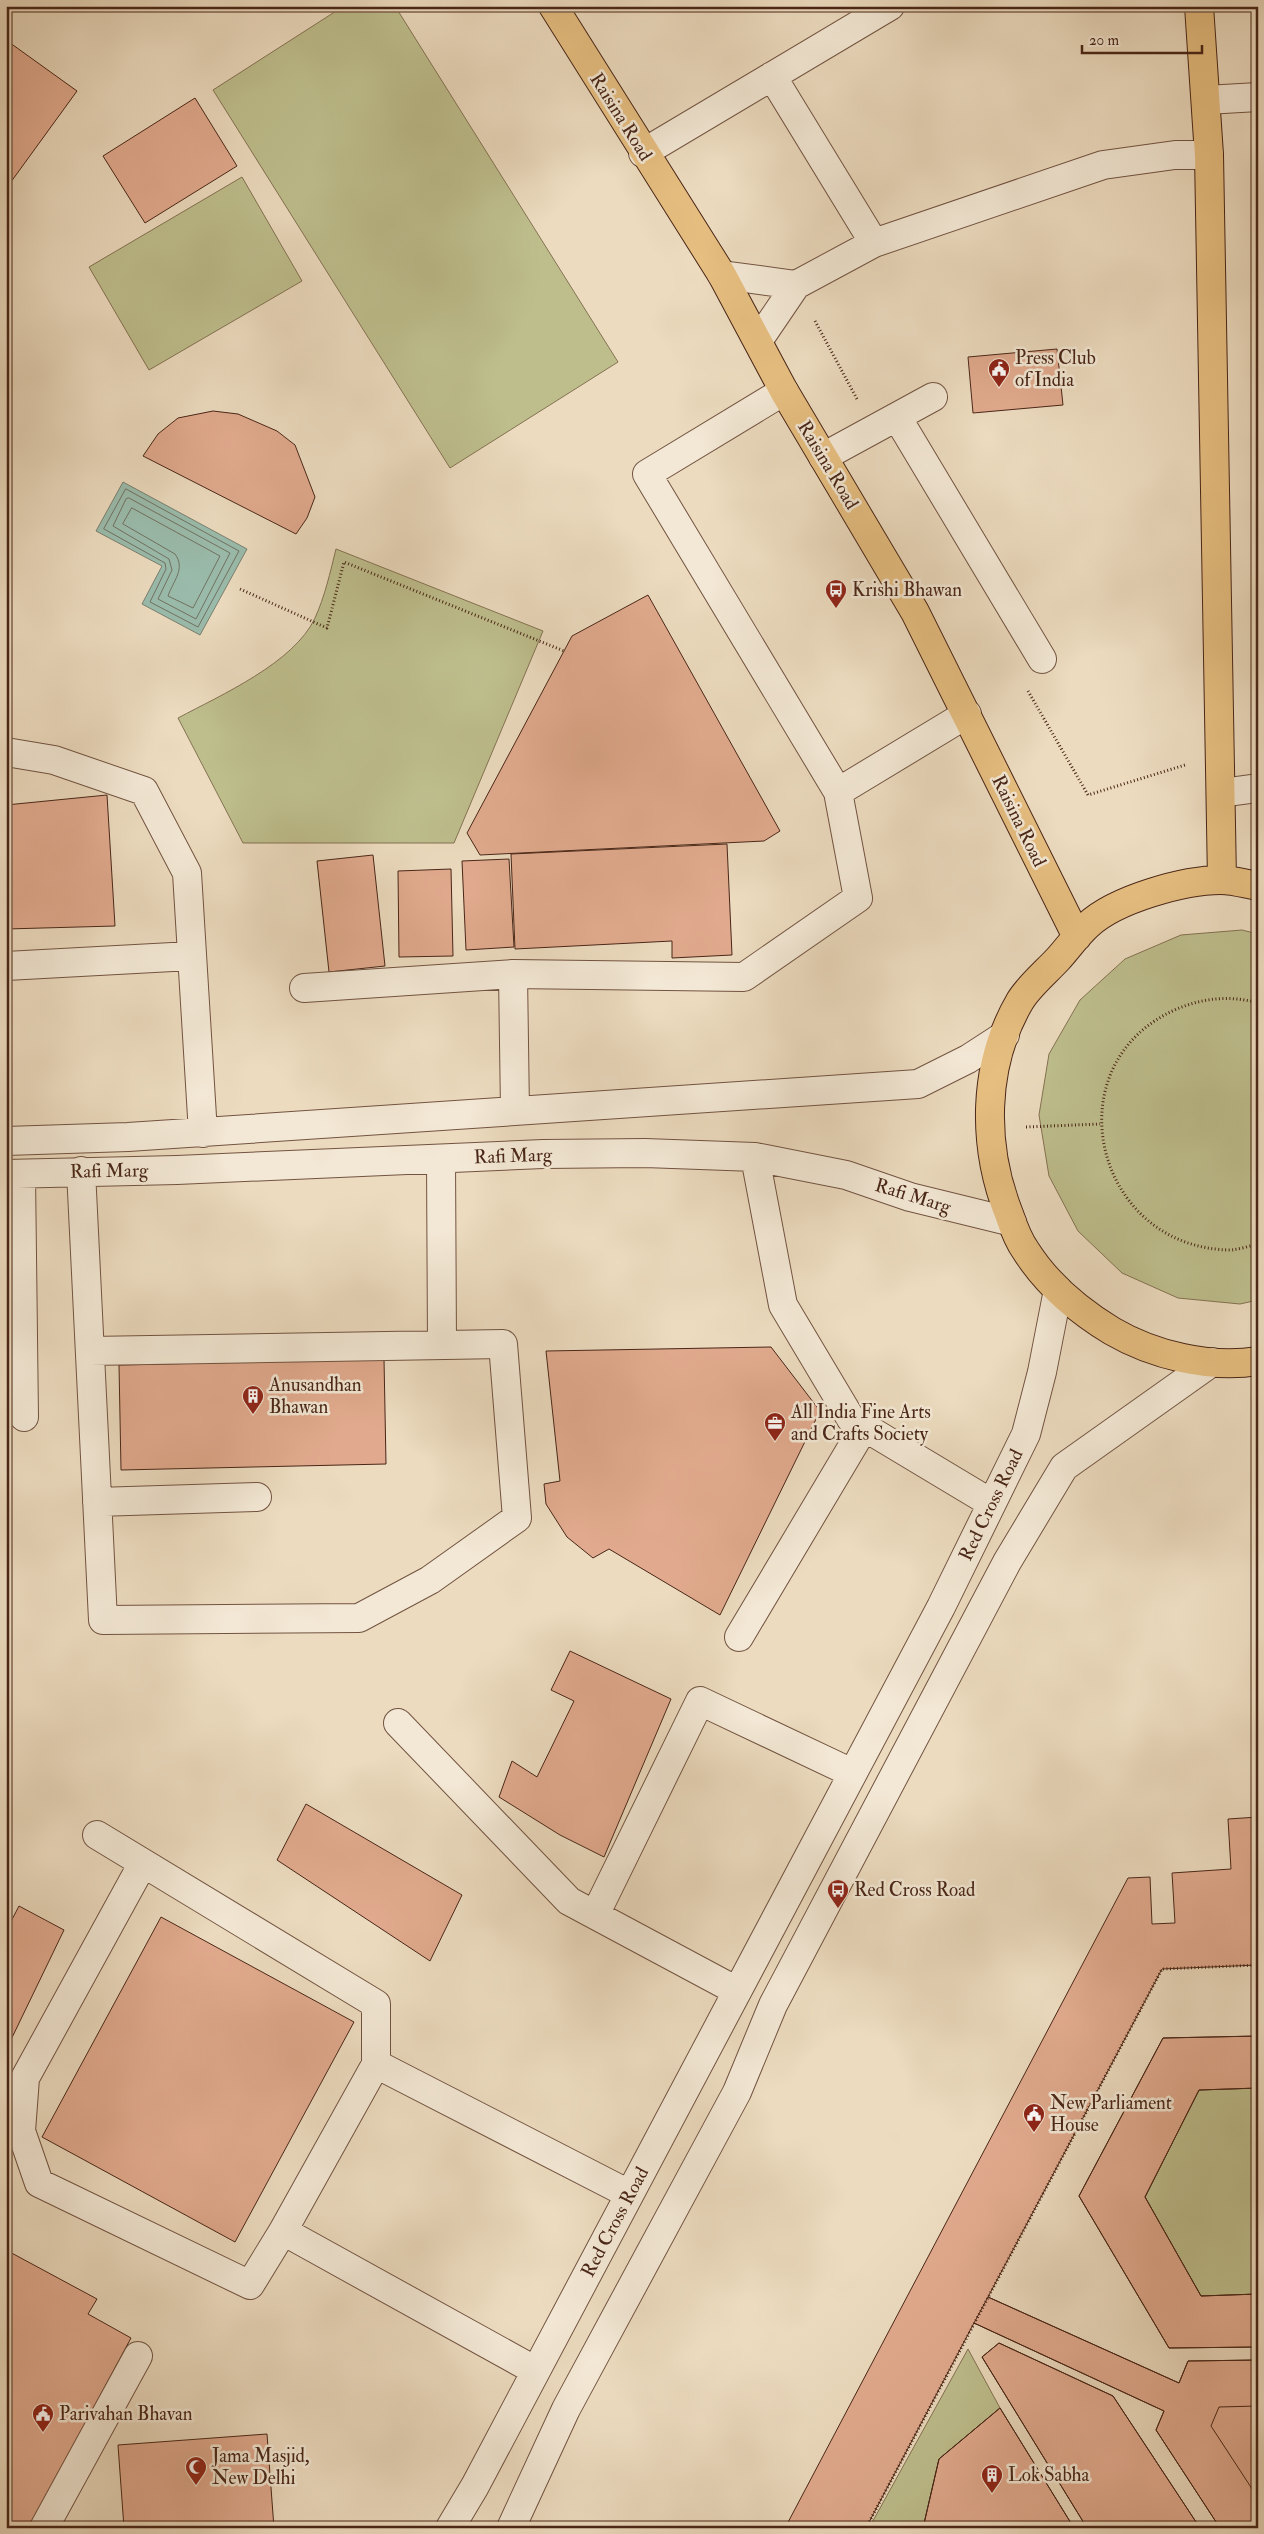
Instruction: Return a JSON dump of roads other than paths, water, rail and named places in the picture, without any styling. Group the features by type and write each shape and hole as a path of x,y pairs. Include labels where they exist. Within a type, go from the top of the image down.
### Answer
{"main road":[{"name":"Raisina Road","path":"553,6 643,153 722,275 784,391 915,612 1077,937"},
{"path":"1199,6 1210,155 1222,880"},
{"path":"1258,886 1222,880 1156,890 1121,904 1088,924 1020,1000 1005,1035 994,1072 989,1110 991,1148 998,1186 1025,1251 1058,1290 1091,1318 1128,1340 1169,1355 1212,1362 1258,1361"}],"street":[{"path":"643,153 890,6"},
{"path":"772,76 874,243"},
{"path":"1206,100 1258,97"},
{"path":"758,342 796,285 874,243 1103,164 1175,155 1210,155"},
{"path":"722,275 796,285"},
{"path":"304,988 513,974 744,977 858,898 838,792 647,474 784,391"},
{"path":"824,457 933,397"},
{"path":"897,417 1042,659"},
{"path":"838,792 967,714"},
{"path":"6,752 54,760 144,791 187,873 203,1133"},
{"path":"1221,793 1258,788"},
{"path":"6,966 191,956"},
{"path":"513,974 515,1111"},
{"name":"Rafi Marg","path":"6,1141 203,1133 918,1084 968,1059 1005,1035"},
{"name":"Rafi Marg","path":"14,1174 81,1170 177,1170 645,1152 755,1156 846,1175 910,1197 1012,1222"},
{"path":"755,1156 783,1305 851,1419 992,1503"},
{"path":"441,1159 442,1345"},
{"path":"81,1170 103,1620 359,1618 430,1580 517,1518 503,1344 90,1351"},
{"path":"14,1174 24,1417"},
{"name":"Red Cross Road","path":"450,2528 536,2371 941,1606 1026,1434 1042,1372 1058,1290"},
{"name":"Red Cross Road","path":"510,2528 566,2409 736,2092 773,2005 1007,1562 1064,1467 1212,1362"},
{"path":"739,1637 864,1427"},
{"path":"97,1502 257,1497"},
{"path":"595,1915 700,1701 852,1774"},
{"path":"398,1723 569,1901 737,1991"},
{"path":"97,1835 376,2004 376,2064 283,2231 250,2285 39,2183 21,2131 25,2078 143,1863"},
{"path":"376,2064 629,2194"},
{"path":"283,2231 536,2371"},
{"path":"44,2528 138,2356"}],"water":[{"path":"123,482 247,549 200,635 142,604 162,566 96,531"}],"place":[{"name":"Press Club of India","path":"999,388"},
{"name":"Krishi Bhawan","path":"836,609"},
{"name":"Anusandhan Bhawan","path":"253,1415"},
{"name":"All India Fine Arts and Crafts Society","path":"775,1442"},
{"name":"Red Cross Road","path":"838,1909"},
{"name":"New Parliament House","path":"1034,2133"},
{"name":"Parivahan Bhavan","path":"43,2433"},
{"name":"Jama Masjid, New Delhi","path":"196,2486"},
{"name":"Lok Sabha","path":"992,2494"}]}
